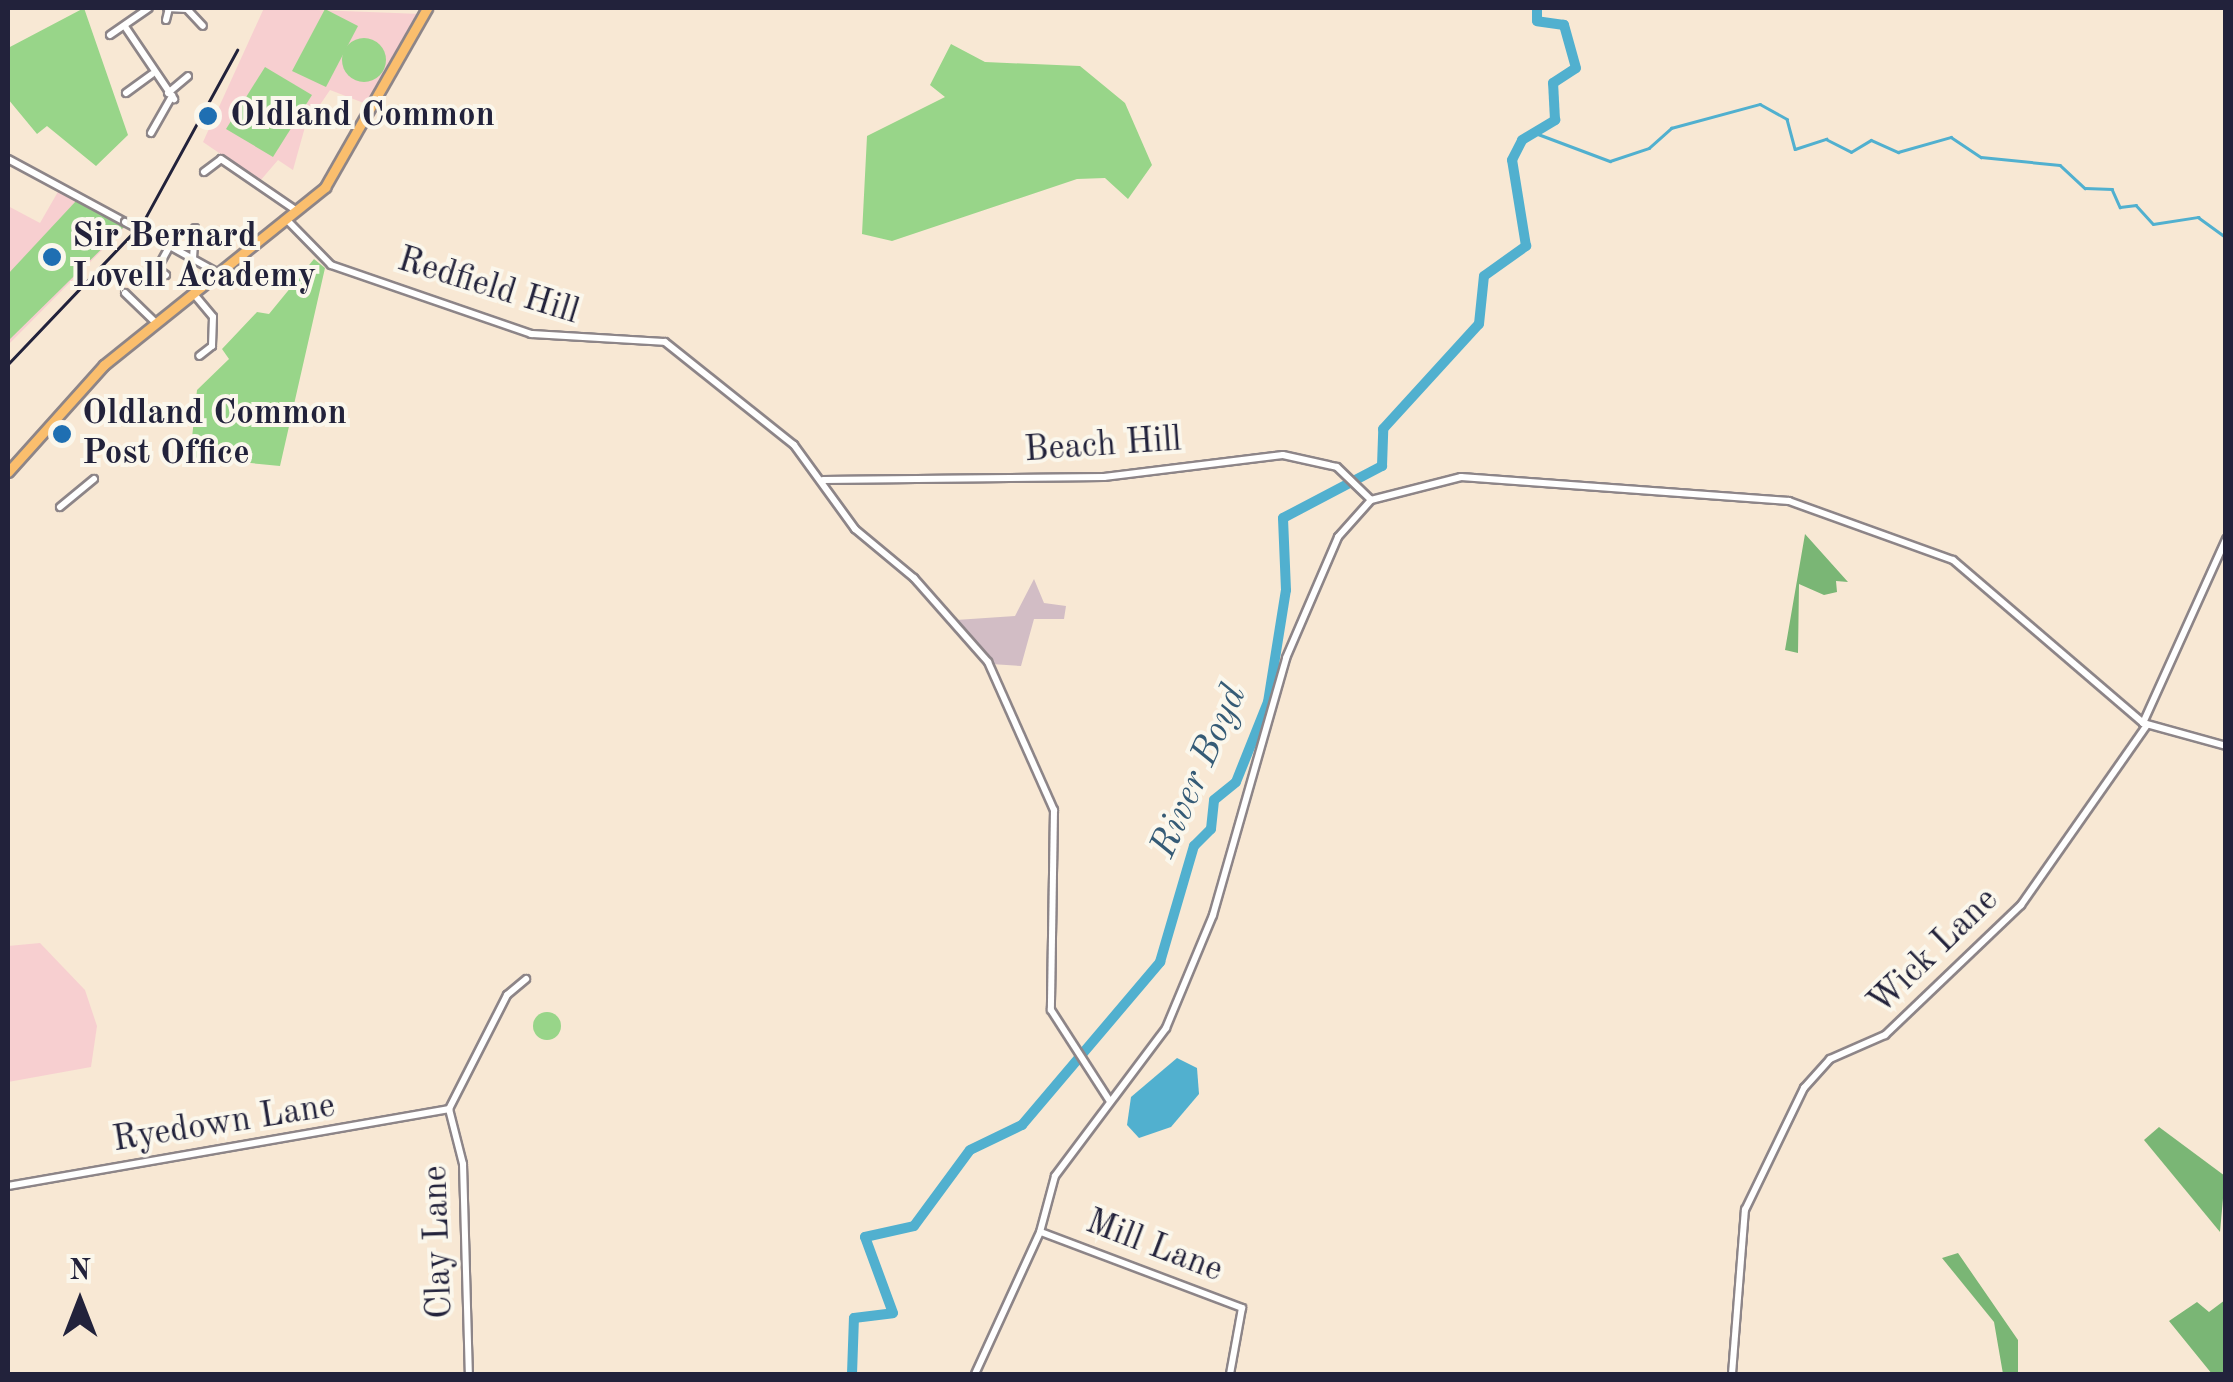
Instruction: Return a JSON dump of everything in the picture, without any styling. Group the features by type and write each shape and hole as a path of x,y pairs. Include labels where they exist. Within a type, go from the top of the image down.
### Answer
{"main road":[{"path":"8,472 104,365 298,212 343,165 427,8"}],"street":[{"path":"110,35 126,28 150,8"},
{"path":"166,20 168,8 188,8 203,26"},
{"path":"126,28 152,74 172,96"},
{"path":"126,93 152,74"},
{"path":"150,134 188,76"},
{"path":"8,159 219,274"},
{"path":"204,172 221,159 298,212"},
{"name":"Redfield Hill","path":"287,220 331,266 530,334 666,342 784,435 823,480 856,529 914,578 988,662 1050,794 1057,847 1048,992 1054,1019 1084,1054 1108,1100"},
{"path":"193,258 195,228"},
{"path":"166,276 156,269 170,246"},
{"path":"125,292 157,324"},
{"path":"194,293 213,317 212,346 200,356"},
{"name":"Beach Hill","path":"823,480 1104,477 1283,455 1351,477 1371,500"},
{"path":"975,1374 1040,1232 1055,1176 1108,1100 1166,1028 1214,915 1290,646 1338,537 1371,500 1461,477 1789,501 1953,560 2145,724 2226,746"},
{"path":"60,508 94,479"},
{"name":"Wick Lane","path":"1732,1374 1745,1210 1804,1088 1830,1059 1886,1035 2021,905 2145,724 2226,540"},
{"path":"449,1109 507,996 526,979"},
{"name":"Ryedown Lane","path":"8,1186 449,1109"},
{"name":"Clay Lane","path":"449,1109 463,1164 469,1374"},
{"name":"Mill Lane","path":"1040,1232 1242,1308 1230,1374"}],"shaded area":[{"path":"264,8 421,14 369,105 330,90 305,127 293,170 278,160 260,181 203,142"},
{"name":"Sir Bernard Lovell Academy","path":"59,190 125,227 8,345 8,206 40,223"},
{"path":"1034,579 1044,603 1066,606 1064,619 1034,619 1021,666 991,664 956,620 1015,616"},
{"path":"40,943 85,990 97,1026 91,1067 8,1082 8,946"}],"green space":[{"path":"84,8 128,135 96,166 47,126 37,134 8,99 8,48"},
{"path":"325,9 358,26 326,87 292,71"},
{"path":"364,38 379,45 386,60 379,75 364,82 349,75 342,60 349,45"},
{"path":"951,44 985,62 1080,66 1125,103 1152,165 1128,199 1105,178 1077,179 892,241 862,234 867,136 945,97 930,85"},
{"path":"265,67 312,95 273,157 226,129"},
{"name":"Sir Bernard Lovell Academy","path":"76,201 124,227 8,341 8,274"},
{"path":"314,259 325,268 280,466 190,457 197,390 229,359 222,349 257,312 269,314"},
{"path":"1805,534 1848,582 1836,581 1837,592 1824,595 1799,584 1798,653 1785,650"},
{"path":"547,1012 557,1016 561,1026 557,1036 547,1040 537,1036 533,1026 537,1016"},
{"path":"2159,1127 2225,1176 2220,1232 2144,1140"},
{"path":"1958,1253 2018,1340 2018,1374 2003,1374 1994,1322 1942,1258"},
{"path":"2225,1300 2225,1374 2212,1374 2169,1321 2197,1302 2209,1312"}],"water":[{"path":"1177,1058 1197,1068 1199,1094 1171,1127 1139,1138 1127,1125 1131,1097"}],"waterway":[{"name":"River Boyd","path":"852,1374 854,1318 893,1313 865,1237 914,1226 970,1150 1022,1125 1160,962 1194,846 1211,829 1214,800 1236,782 1268,702 1286,590 1283,518 1382,466 1383,429 1479,324 1484,276 1526,246 1512,160 1522,140 1555,120 1553,83 1576,68 1564,25 1537,21 1537,8"},
{"path":"1538,134 1610,161 1649,148 1671,128 1760,104 1787,119 1795,149 1826,139 1851,152 1871,140 1898,152 1951,137 1981,157 2060,165 2085,188 2112,189 2120,207 2136,205 2153,224 2198,217 2226,237"}],"railway":[{"path":"8,364 143,222 237,50"}],"place":[{"name":"Oldland Common","path":"208,116"},
{"name":"Sir Bernard Lovell Academy","path":"52,257"},
{"name":"Oldland Common Post Office","path":"62,434"}]}
